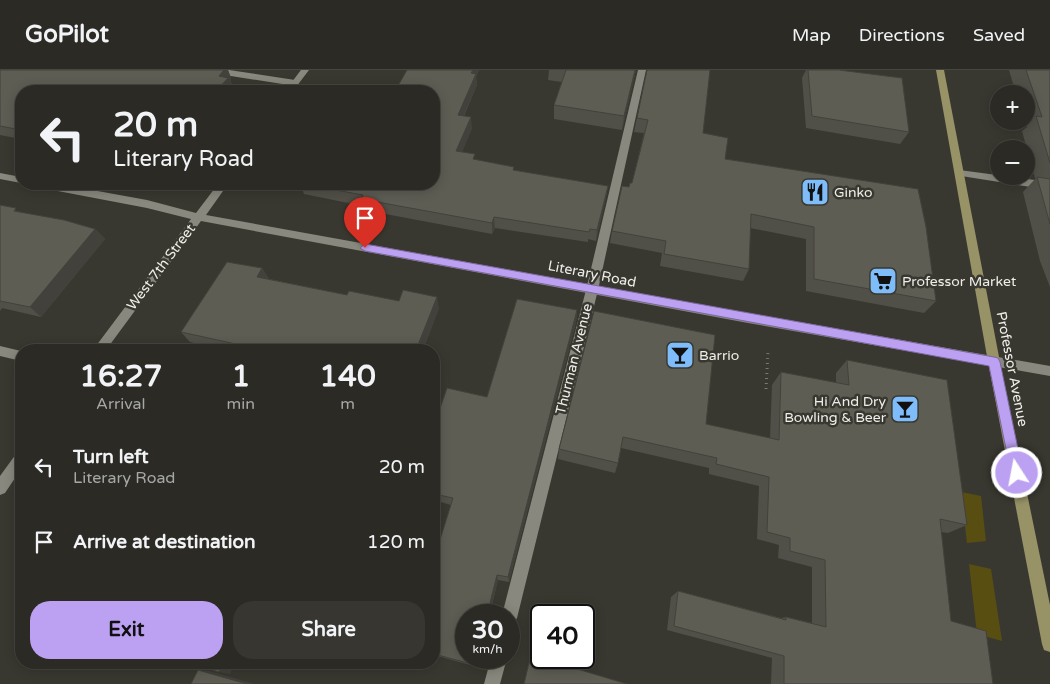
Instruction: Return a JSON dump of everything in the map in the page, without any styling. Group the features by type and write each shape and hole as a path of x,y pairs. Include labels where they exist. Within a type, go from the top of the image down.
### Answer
{"street":[{"path":"212,70 296,83 305,70"},
{"name":"Thurman Avenue","path":"513,604 592,290 642,70"},
{"name":"Professor Avenue","path":"940,70 994,362 1050,644"},
{"path":"959,173 1050,186"},
{"path":"0,176 15,179"},
{"name":"Literary Road","path":"74,190 147,204 198,217 592,290 1050,371"},
{"name":"West 7th Street","path":"103,344 218,190"},
{"path":"0,352 15,355"},
{"path":"0,488 15,467"},
{"path":"492,684 496,669"}],"path":[{"path":"766,389 768,352"}],"shaded area":[{"path":"961,492 981,496 986,541 967,543"},
{"path":"969,564 991,569 1002,641 977,634"}],"building":[{"path":"0,70 224,70 219,76 228,78 222,85 15,85 15,129 0,126"},
{"path":"407,70 473,70 471,73 476,74 458,115 471,117 456,151 475,154 473,159 514,167 513,170 608,186 597,230 590,229 589,232 494,217 492,223 361,199 363,195 336,190 440,190 440,85 398,85"},
{"path":"566,70 635,70 624,116 554,105"},
{"path":"647,70 710,70 703,133 728,138 725,159 918,189 926,227 936,301 814,279 814,227 751,214 749,269 664,254 666,241 612,231 622,186 629,187 630,183 632,183 648,120 637,118"},
{"path":"808,70 839,70 902,78 909,132 812,116"},
{"path":"1026,70 1050,70 1050,163 1036,116 1042,117 1035,96 1035,85 1031,85"},
{"path":"1037,177 1050,179 1050,224"},
{"path":"0,205 16,208 14,211 64,220 95,229 30,307 0,301"},
{"path":"227,262 262,268 257,277 347,295 349,291 399,301 403,290 437,297 418,344 236,344 181,332"},
{"path":"517,299 577,310 508,577 497,575 490,604 455,604 455,660 440,656 440,540 453,498 440,495 440,408 447,388 487,397"},
{"path":"594,311 715,335 706,424 779,440 781,372 849,385 847,360 947,380 967,525 940,519 951,621 986,631 993,684 784,684 784,656 674,626 678,591 786,620 786,617 826,627 825,560 790,551 790,538 767,532 769,477 716,464 717,458 623,437 618,463 559,449"},
{"path":"530,658 530,669 577,669 627,684 524,684"},
{"path":"208,669 220,669 219,672"},
{"path":"198,670 247,684 191,684"}],"place":[{"name":"Ginko","path":"815,192"},
{"name":"Professor Market","path":"883,281"},
{"name":"Barrio","path":"680,355"},
{"name":"Hi And Dry Bowling & Beer","path":"905,409"}],"route":[{"path":"365,248 994,362 1017,473"}]}
